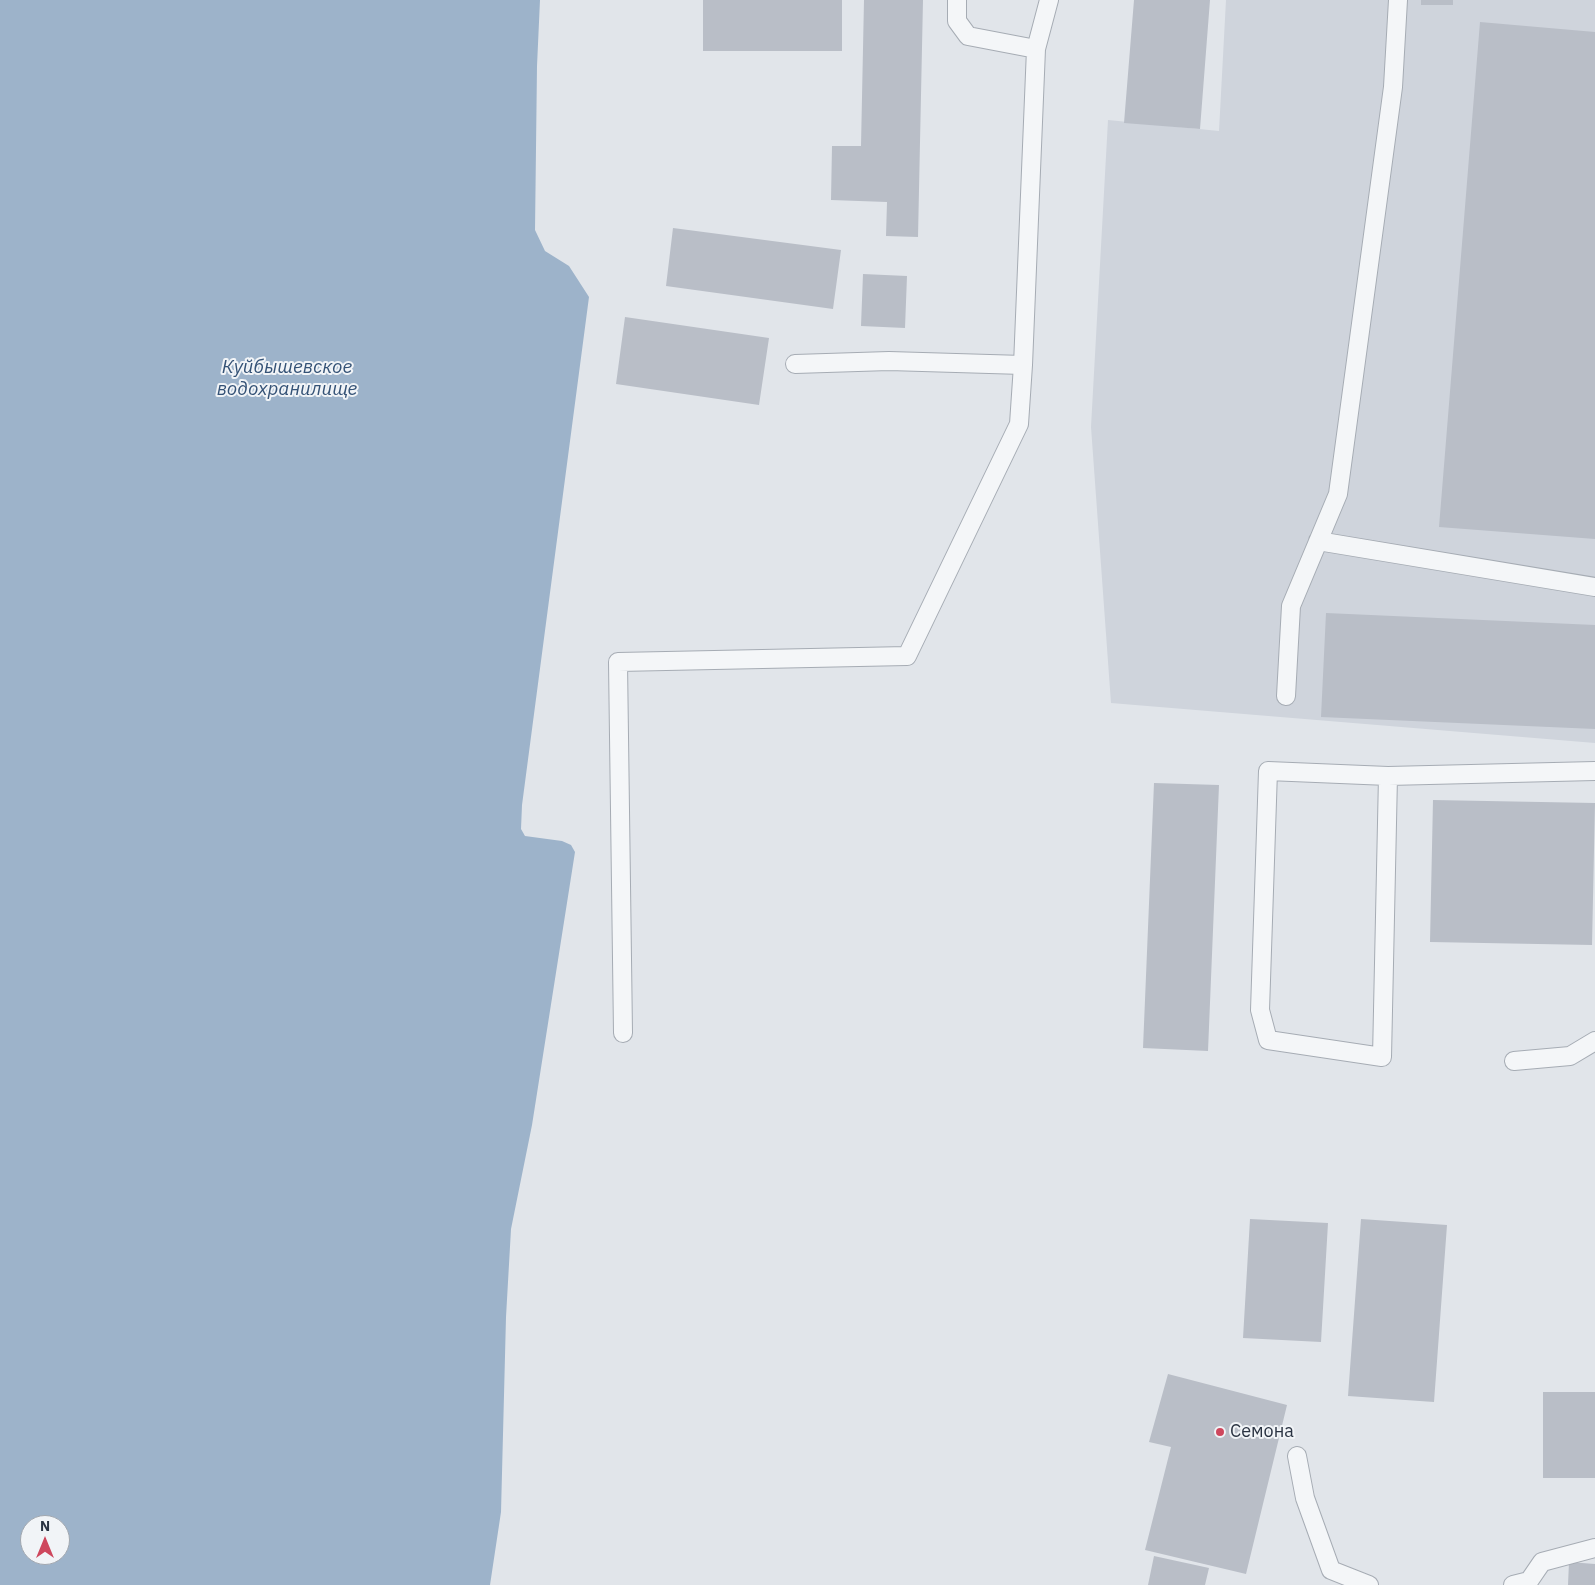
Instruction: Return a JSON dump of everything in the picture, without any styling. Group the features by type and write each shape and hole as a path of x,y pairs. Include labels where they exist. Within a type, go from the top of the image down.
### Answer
{"lane":[{"path":"957,0 957,21 968,36 1036,48"},
{"path":"623,1033 618,662 907,656 1019,424 1036,48 1049,0"},
{"path":"1286,696 1291,606 1338,494 1393,87 1398,0"},
{"path":"795,364 889,361 1023,365"},
{"path":"1318,541 1595,587"},
{"path":"1388,776 1382,1057 1268,1040 1260,1010 1268,771 1388,776 1595,771"},
{"path":"1514,1061 1570,1056 1595,1041"},
{"path":"1297,1456 1305,1498 1331,1570 1369,1585"},
{"path":"1524,1584 1542,1562 1595,1548"}],"shaded area":[{"path":"1226,0 1595,0 1595,743 1111,703 1091,427 1108,120 1219,131"}],"water":[{"name":"Куйбышевское водохранилище","path":"0,0 540,0 537,66 535,230 545,251 569,266 589,297 522,805 521,829 525,836 562,841 571,845 575,852 532,1125 511,1229 506,1317 501,1512 490,1585 0,1585"}],"building":[{"path":"703,0 842,0 842,51 703,51"},
{"path":"864,0 923,0 918,237 886,236 887,202 831,200 832,146 861,146"},
{"path":"1134,0 1210,0 1200,129 1124,123"},
{"path":"1421,0 1453,0 1453,5 1421,5"},
{"path":"1480,22 1595,32 1595,539 1439,527"},
{"path":"673,228 841,250 833,309 666,286"},
{"path":"863,274 907,276 905,328 861,326"},
{"path":"625,317 769,338 759,405 616,384"},
{"path":"1326,613 1595,625 1595,729 1321,717"},
{"path":"1154,783 1219,785 1208,1051 1143,1048"},
{"path":"1433,800 1595,803 1592,945 1430,942"},
{"path":"1250,1219 1328,1223 1321,1342 1243,1338"},
{"path":"1361,1219 1447,1225 1434,1402 1348,1396"},
{"path":"1168,1374 1287,1405 1246,1574 1145,1550 1171,1447 1149,1442"},
{"path":"1543,1392 1595,1392 1595,1478 1543,1478"},
{"path":"1154,1556 1209,1568 1205,1585 1148,1585"},
{"path":"1569,1562 1595,1564 1595,1585 1568,1585"}],"place":[{"name":"Семона","path":"1220,1432"}]}
